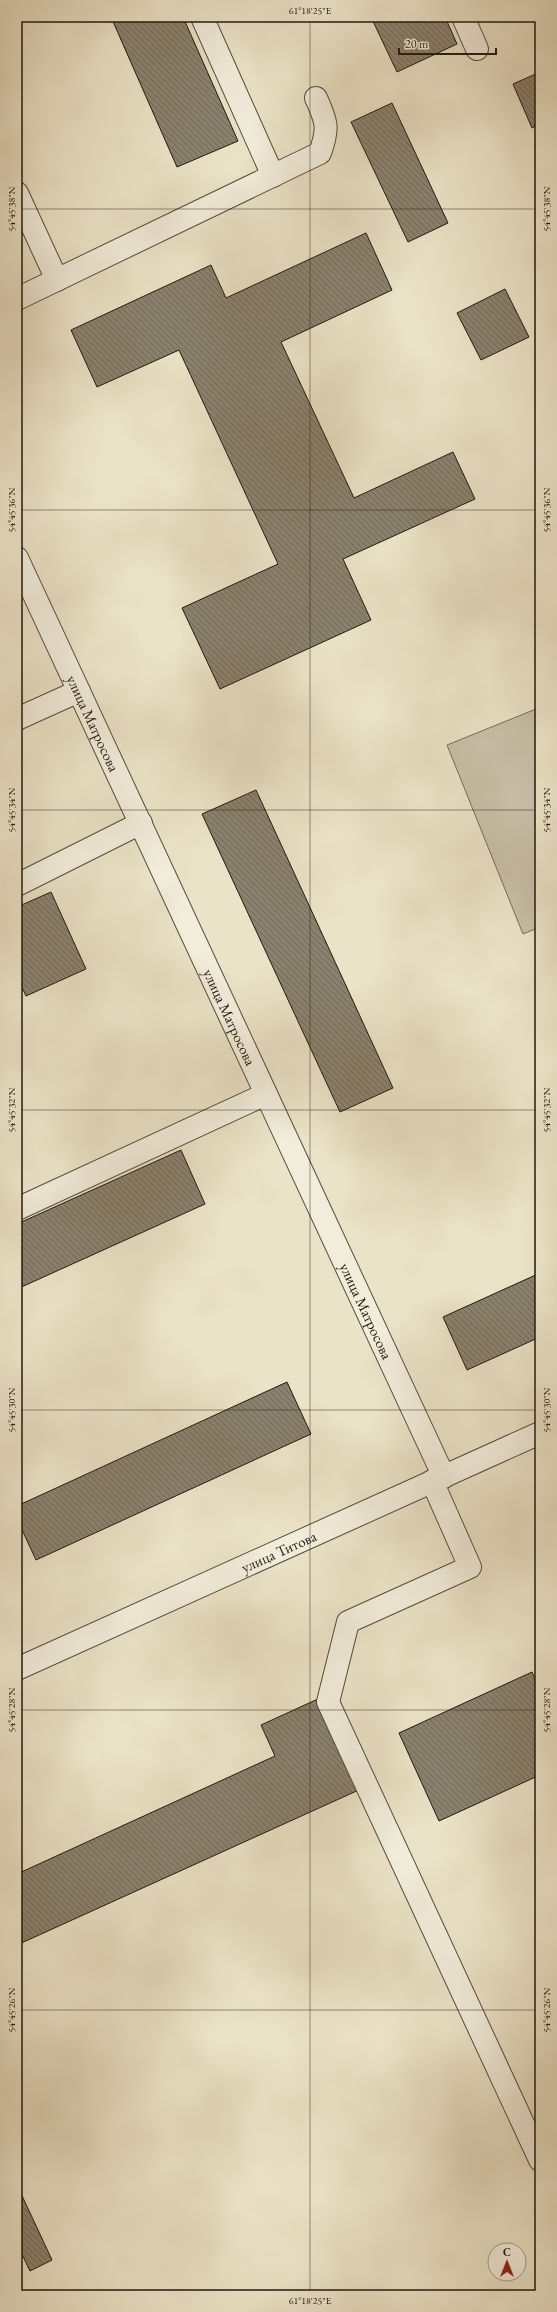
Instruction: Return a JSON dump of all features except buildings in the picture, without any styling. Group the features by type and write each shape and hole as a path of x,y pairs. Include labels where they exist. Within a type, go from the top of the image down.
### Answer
{"street":[{"path":"202,17 273,176"},
{"path":"463,17 477,49"},
{"path":"17,299 320,153 327,133 326,120 316,98"},
{"path":"17,192 56,280"},
{"name":"улица Матросова","path":"17,558 266,1094 438,1479 470,1567 348,1622 328,1702 540,2160"},
{"path":"17,719 79,690"},
{"path":"17,885 140,823"},
{"path":"17,1208 266,1094"},
{"name":"улица Титова","path":"17,1669 540,1433"}],"shaded area":[{"path":"536,709 540,720 540,927 523,934 447,745"}]}
